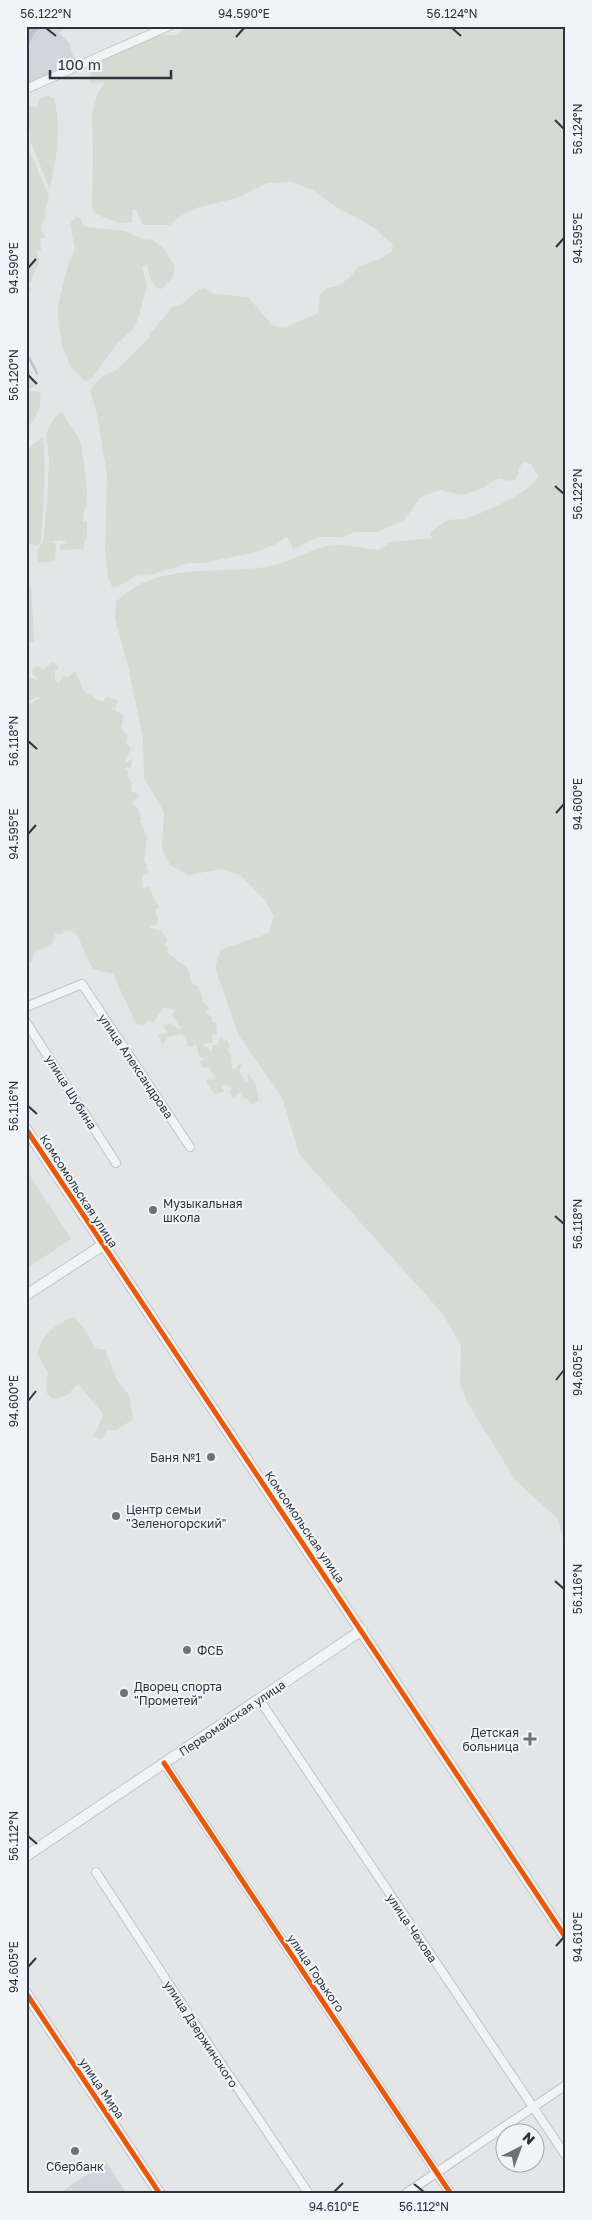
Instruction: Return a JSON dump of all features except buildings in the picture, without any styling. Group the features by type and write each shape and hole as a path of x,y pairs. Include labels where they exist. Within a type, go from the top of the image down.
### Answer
{"street":[{"path":"26,89 169,26"},
{"name":"улица Александрова","path":"26,1007 82,984 190,1148"},
{"name":"улица Шубина","path":"26,1022 116,1163"},
{"name":"Комсомольская улица","path":"26,1129 566,1938"},
{"path":"26,1295 102,1245"},
{"name":"Первомайская улица","path":"26,1856 362,1630"},
{"name":"улица Чехова","path":"259,1699 566,2156"},
{"name":"улица Горького","path":"164,1763 451,2194"},
{"name":"улица Дзержинского","path":"96,1872 309,2194"},
{"name":"улица Мира","path":"26,1993 160,2194"},
{"path":"405,2194 566,2085"}],"shaded area":[{"path":"51,26 65,26 59,33 70,44 71,52 78,64 26,86 26,48 37,30"},
{"path":"190,26 566,26 566,1549 557,1518 515,1480 466,1400 460,1382 461,1346 443,1314 299,1154 282,1097 239,1036 215,968 220,950 269,933 274,916 265,900 240,875 222,869 188,875 170,865 162,849 164,812 144,778 143,738 128,666 115,618 116,601 137,586 160,577 190,572 266,567 327,546 351,546 378,550 390,542 433,538 430,533 442,524 450,520 465,519 505,502 525,490 538,477 531,464 524,462 519,467 519,473 515,479 508,481 501,478 494,480 483,488 462,495 440,490 426,495 420,498 404,520 377,532 354,532 342,537 319,537 293,549 289,539 286,537 274,545 256,552 204,563 189,563 153,574 135,576 119,586 112,587 108,577 105,550 107,475 97,415 90,390 104,375 114,372 150,337 150,334 172,307 182,304 199,289 205,288 214,294 248,297 272,325 286,328 318,313 320,295 327,288 338,286 349,278 359,266 380,259 392,251 393,245 375,229 361,220 337,208 314,191 292,182 267,183 237,198 196,208 177,218 170,225 143,225 136,210 133,209 132,222 119,223 95,214 92,206 92,115 97,95 105,82 92,83 88,79 99,61 110,51 160,35 175,35"},
{"path":"47,96 54,98 58,121 56,155 50,189 30,141 30,131 26,132 26,106 37,107 39,99"},
{"path":"26,143 49,196 45,211 46,218 42,221 41,229 46,237 40,239 41,250 37,252 39,263 28,285 31,290 26,301"},
{"path":"77,216 80,218 83,226 125,231 142,239 153,240 164,249 175,266 173,277 162,289 153,283 147,264 142,267 147,286 138,319 133,329 117,344 92,378 86,382 71,367 62,345 58,319 58,305 68,265 75,249 70,224"},
{"path":"26,361 36,386 26,391"},
{"path":"31,391 40,392 40,402 34,420 26,427 26,393"},
{"path":"62,411 81,445 86,474 87,503 83,517 84,522 87,521 87,534 83,549 60,550 60,545 67,542 59,540 51,542 56,544 55,561 38,563 37,550 43,542 47,503 49,459 46,434 54,418"},
{"path":"43,437 45,463 44,503 41,542 37,546 26,543 26,454 31,446"},
{"path":"26,585 31,585 34,642 26,642"},
{"path":"53,662 59,667 55,672 55,680 59,683 63,676 69,677 75,671 85,693 91,694 97,700 104,701 106,697 117,700 116,708 112,708 124,716 121,728 128,736 126,742 131,748 125,763 132,759 131,768 126,767 125,770 128,772 127,777 132,782 131,791 140,795 131,804 138,808 142,818 140,822 147,837 144,861 149,872 142,876 143,889 148,886 159,907 155,910 158,918 157,924 149,927 163,932 162,934 167,941 164,946 169,950 167,953 188,968 192,984 198,986 203,1004 205,1003 209,1010 206,1012 212,1018 212,1021 216,1023 217,1034 212,1035 213,1042 204,1044 204,1047 208,1047 211,1051 213,1045 217,1045 222,1038 225,1042 226,1038 230,1047 226,1049 231,1054 232,1068 235,1069 240,1064 242,1066 239,1070 245,1082 249,1083 247,1073 252,1079 256,1086 258,1102 250,1105 248,1099 244,1099 241,1091 233,1098 230,1093 232,1087 226,1085 222,1086 224,1092 215,1094 207,1084 207,1079 213,1080 215,1076 209,1068 202,1067 200,1061 206,1059 199,1057 196,1043 192,1047 188,1046 185,1037 181,1034 168,1037 163,1045 158,1035 167,1032 163,1026 169,1023 178,1029 182,1027 179,1026 172,1014 175,1010 164,1007 153,1023 150,1020 144,1025 136,1024 113,974 93,969 79,937 71,931 65,930 62,934 55,934 53,943 34,953 32,962 26,965 26,851 31,852 26,845 26,706 42,697 37,697 26,703 26,679 29,677 39,680 32,674 33,668 39,666 43,670"},
{"path":"26,1169 71,1239 26,1269"},
{"path":"74,1317 87,1332 95,1348 105,1350 117,1380 129,1395 133,1419 117,1430 107,1430 102,1439 93,1436 103,1414 78,1384 66,1396 53,1399 46,1392 48,1372 37,1354 42,1341 56,1326"},
{"path":"106,2162 127,2194 58,2194"}],"water":[{"path":"26,26 51,26 37,30 26,48"}],"waterway":[{"path":"26,352 37,373"}],"cycle path":[{"path":"26,1129 566,1938"},
{"path":"164,1763 451,2194"},
{"path":"26,1993 160,2194"}],"place":[{"name":"Музыкальная школа","path":"153,1210"},
{"name":"Баня №1","path":"211,1457"},
{"name":"Центр семьи \"Зеленогорский\"","path":"116,1516"},
{"name":"ФСБ","path":"187,1650"},
{"name":"Дворец спорта \"Прометей\"","path":"124,1693"},
{"name":"Детская больница","path":"530,1739"},
{"name":"Сбербанк","path":"75,2151"}]}
